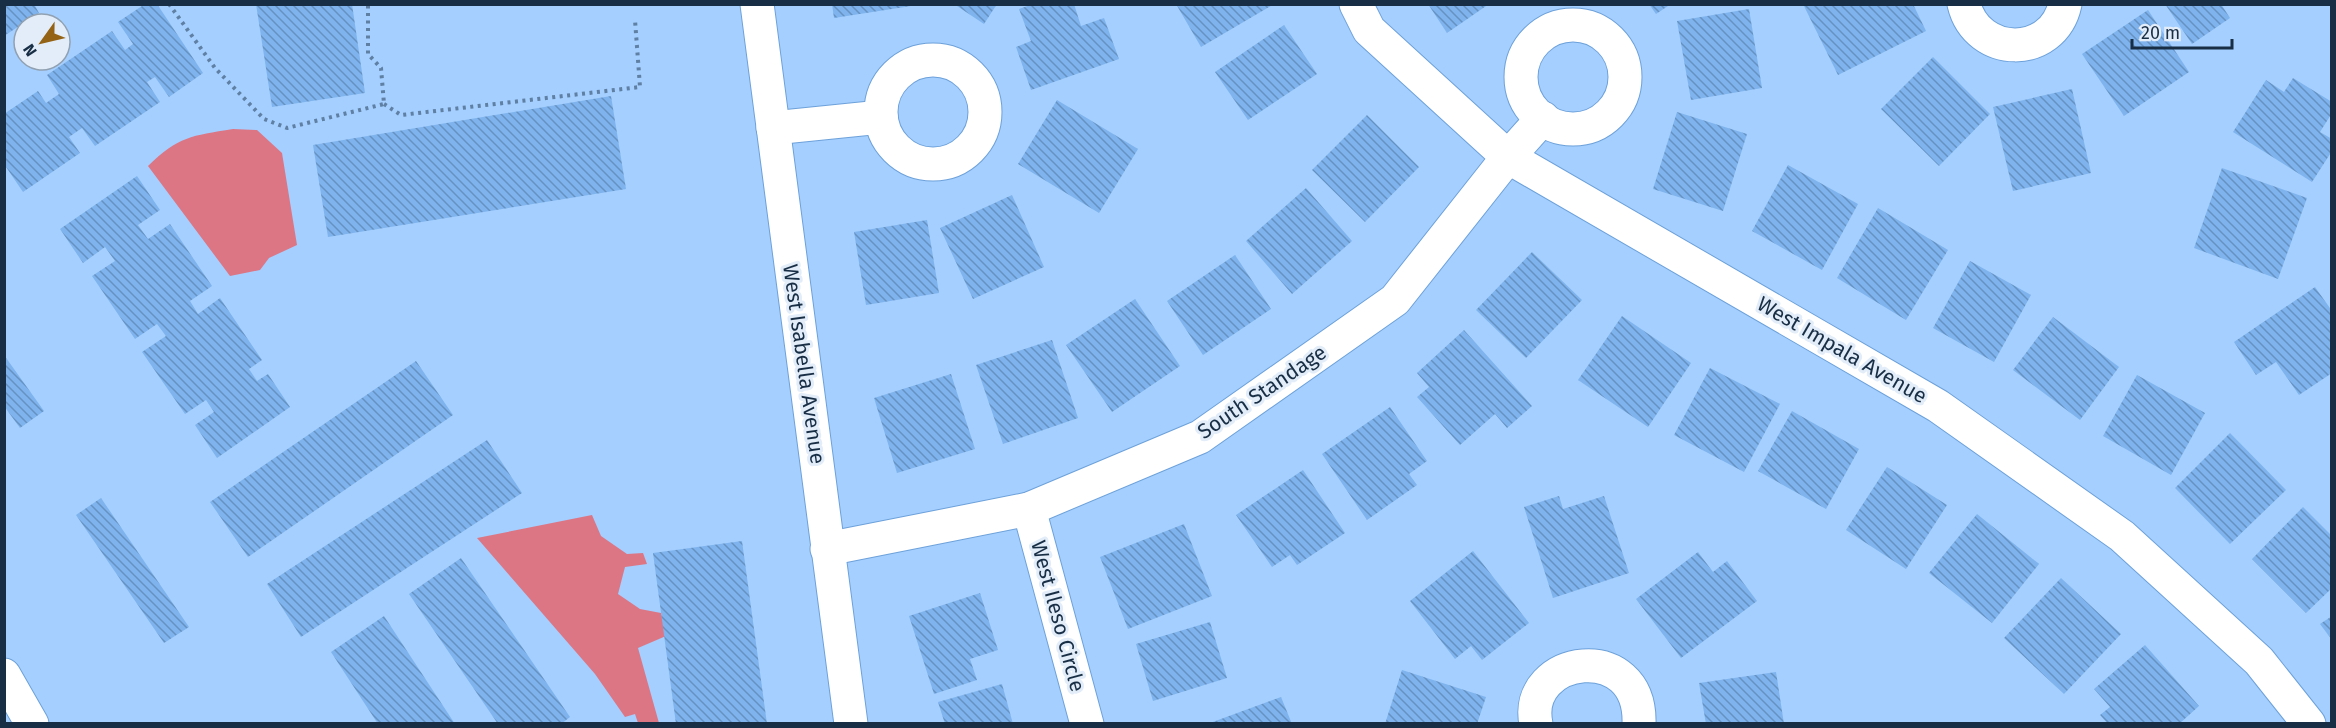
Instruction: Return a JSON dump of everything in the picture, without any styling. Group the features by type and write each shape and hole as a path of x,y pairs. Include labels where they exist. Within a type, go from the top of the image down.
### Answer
{"main road":[{"name":"West Isabella Avenue","path":"757,4 851,723"},
{"name":"West Impala Avenue","path":"1356,4 1369,30 1508,157 1938,406 2122,536 2259,661 2310,723"},
{"path":"1964,4 1966,15 1977,30 1992,41 2010,46 2028,44 2044,36 2057,24 2065,4"},
{"path":"773,128 881,117"},
{"name":"South Standage","path":"827,549 1029,509 1200,437 1395,300 1508,157 1543,118"},
{"name":"West Ileso Circle","path":"1029,509 1087,723"},
{"path":"1536,723 1536,703 1543,688 1554,676 1567,668 1583,664 1599,666 1614,672 1626,681 1634,693 1639,708 1639,723"},
{"path":"4,675 32,723"}],"path":[{"path":"168,4 215,68 264,119 287,128 384,104 401,115 640,87 635,20"},
{"path":"368,4 369,54 381,68 384,104"}],"shaded area":[{"path":"233,129 257,130 282,153 297,245 269,258 260,270 230,276 148,166 168,149 186,139"},
{"path":"592,515 601,536 627,554 643,553 647,564 625,567 618,594 640,609 661,613 666,636 638,648 659,723 638,723 635,714 625,717 595,674 477,538"}],"building":[{"path":"4,4 34,4 38,12 12,12 12,31 4,36"},
{"path":"145,4 157,4 203,73 169,97 155,77 147,82 160,102 95,146 82,128 69,137 80,153 23,192 4,164 4,114 38,91 46,103 59,94 47,75 51,72 72,72 72,58 112,31 125,50 133,44 118,22"},
{"path":"256,4 352,4 365,93 272,107"},
{"path":"832,4 911,4 911,6 834,18"},
{"path":"954,4 997,4 984,24"},
{"path":"1033,4 1074,4 1081,26 1104,18 1119,59 1031,90 1016,47 1031,41 1019,9"},
{"path":"1176,4 1274,4 1201,47"},
{"path":"1428,4 1489,4 1447,33"},
{"path":"1649,4 1671,4 1656,14"},
{"path":"1803,4 1913,4 1926,31 1838,75"},
{"path":"2165,4 2221,4 2230,18 2192,44"},
{"path":"1749,9 1762,88 1691,100 1677,21"},
{"path":"2148,10 2189,72 2124,116 2082,54"},
{"path":"1284,25 1317,74 1248,120 1215,72"},
{"path":"1933,57 1990,114 1939,166 1881,109"},
{"path":"2293,78 2332,102 2332,113 2320,132 2332,139 2332,151 2312,182 2233,132 2266,80 2284,92"},
{"path":"2072,89 2091,173 2013,191 1993,107"},
{"path":"611,96 626,189 328,237 313,145"},
{"path":"1057,100 1138,149 1099,213 1018,164"},
{"path":"1677,112 1747,134 1723,211 1653,189"},
{"path":"1367,115 1419,167 1365,222 1312,170"},
{"path":"1788,165 1858,204 1822,270 1752,231"},
{"path":"2222,168 2307,198 2278,279 2194,248"},
{"path":"137,176 160,210 138,225 148,239 170,224 212,286 190,301 198,314 220,298 262,360 249,369 257,381 268,374 290,407 217,458 195,425 214,412 206,400 185,414 142,352 166,336 157,324 135,339 92,276 115,261 105,247 83,263 60,229"},
{"path":"1306,188 1352,241 1292,294 1246,241"},
{"path":"1012,195 1044,267 973,299 940,228"},
{"path":"1878,208 1948,250 1906,320 1837,278"},
{"path":"927,220 939,293 866,305 854,232"},
{"path":"1532,252 1582,300 1526,358 1476,310"},
{"path":"1235,255 1271,309 1203,355 1167,301"},
{"path":"1970,261 2031,295 1994,362 1933,328"},
{"path":"2315,287 2332,311 2332,373 2299,395 2276,362 2256,375 2234,342"},
{"path":"1135,299 1180,366 1112,412 1066,345"},
{"path":"1622,316 1691,363 1648,427 1578,380"},
{"path":"2053,317 2119,367 2080,420 2013,370"},
{"path":"1464,330 1532,406 1507,428 1495,414 1460,445 1417,397 1429,387 1417,373"},
{"path":"1052,340 1078,418 1003,444 976,365"},
{"path":"4,355 44,411 20,428 4,406"},
{"path":"416,361 453,415 248,557 210,502"},
{"path":"1710,368 1780,404 1744,472 1674,435"},
{"path":"951,374 975,449 897,473 874,398"},
{"path":"2137,375 2205,413 2171,475 2103,436"},
{"path":"1390,407 1427,461 1409,474 1417,485 1367,520 1322,454"},
{"path":"1792,411 1859,449 1826,509 1758,471"},
{"path":"2230,433 2286,490 2230,544 2175,488"},
{"path":"487,440 522,493 301,637 267,584"},
{"path":"1887,467 1947,505 1906,569 1846,530"},
{"path":"1303,470 1345,533 1297,565 1290,555 1272,567 1236,515"},
{"path":"1559,496 1563,509 1604,496 1629,573 1553,598 1524,507"},
{"path":"101,498 189,627 164,643 76,515"},
{"path":"2303,507 2332,536 2332,588 2306,613 2252,559"},
{"path":"1977,514 2039,564 1992,623 1929,573"},
{"path":"1184,524 1212,596 1128,629 1100,557"},
{"path":"742,541 767,724 676,724 653,553"},
{"path":"1473,551 1529,623 1482,660 1471,646 1455,659 1410,601"},
{"path":"1698,552 1713,572 1727,561 1757,601 1681,658 1636,599"},
{"path":"461,558 570,717 561,724 498,724 409,594"},
{"path":"2061,578 2121,634 2064,694 2004,638"},
{"path":"980,593 998,650 970,659 977,680 934,694 909,616"},
{"path":"384,616 455,724 378,724 331,652"},
{"path":"2332,616 2332,640 2320,624"},
{"path":"1210,622 1227,678 1153,701 1136,644"},
{"path":"2145,645 2199,706 2179,724 2108,724 2100,715 2110,707 2094,689"},
{"path":"1402,670 1486,697 1477,724 1385,724"},
{"path":"1776,672 1784,724 1706,724 1699,683"},
{"path":"1002,684 1013,724 945,724 938,702"},
{"path":"1281,697 1292,724 1210,724 1210,723"}]}
